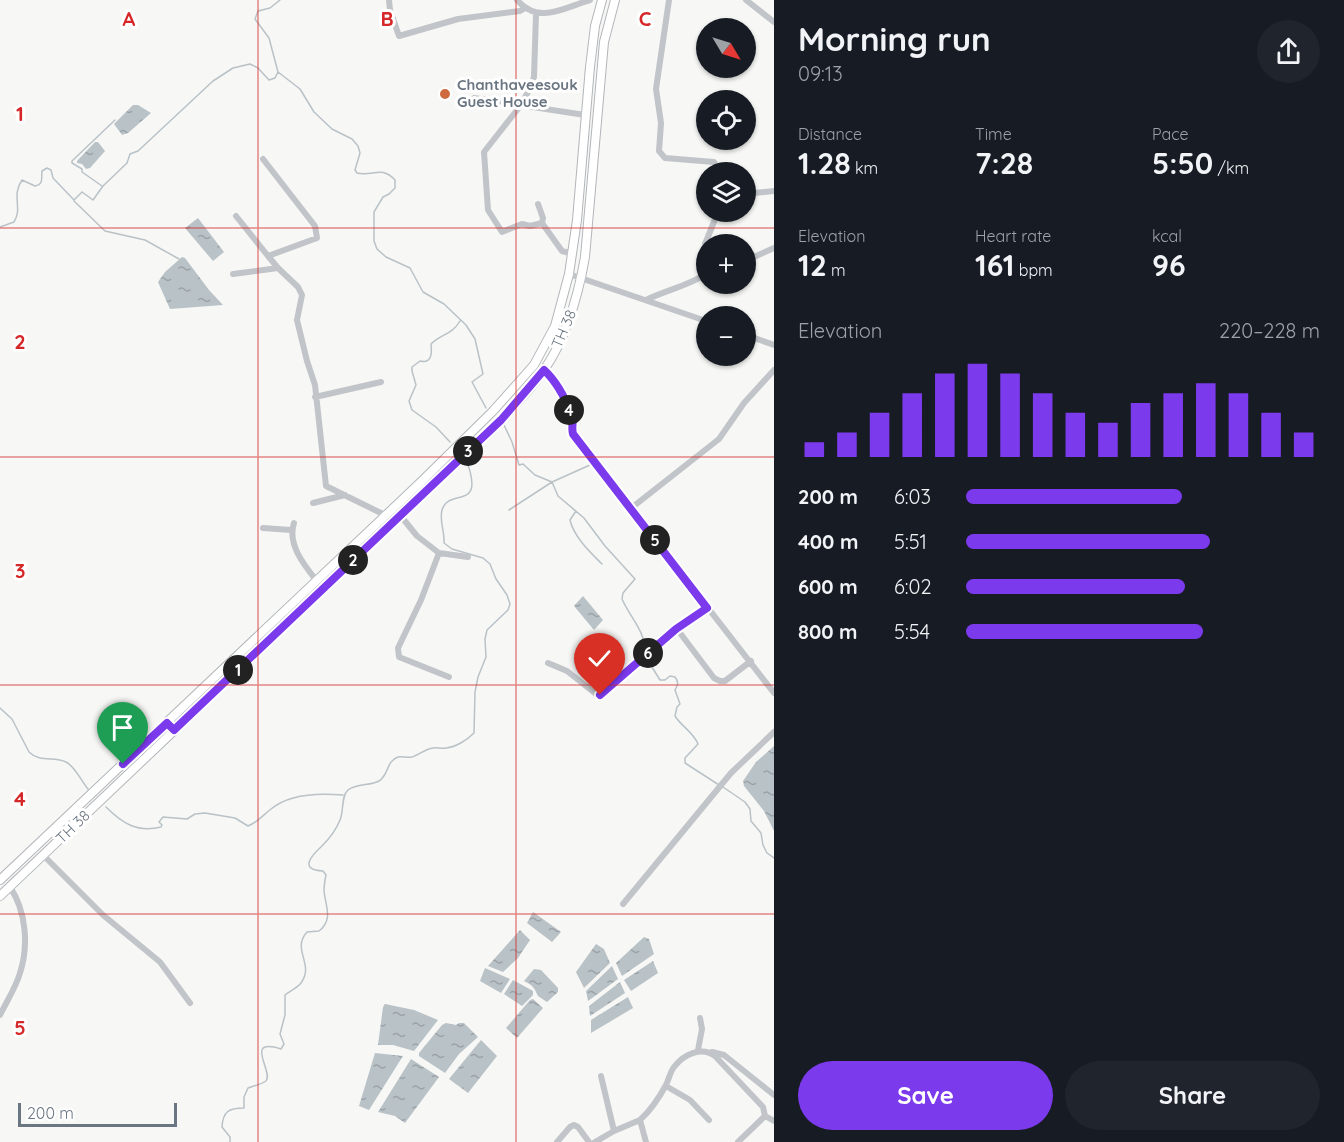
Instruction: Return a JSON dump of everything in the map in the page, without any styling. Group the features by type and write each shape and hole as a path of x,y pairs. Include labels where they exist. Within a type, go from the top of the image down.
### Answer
{"street":[{"path":"388,0 399,36 458,18 520,11 525,8"},
{"path":"517,0 536,14 551,12 590,0"},
{"name":"TH 38","path":"0,880 422,481 493,411 534,365 555,326 573,254 585,115 600,0"},
{"name":"TH 38","path":"0,896 501,420 544,370 564,332 575,304 581,278 585,257 606,27 615,0"},
{"path":"669,0 656,89 661,123 659,151 665,158 714,162"},
{"path":"746,0 774,22"},
{"path":"536,14 534,76 521,105 484,152 488,210 502,232 522,225 542,223"},
{"path":"595,26 606,27"},
{"path":"474,98 585,115"},
{"path":"263,159 315,226 318,234 317,238 268,256"},
{"path":"756,193 774,191"},
{"path":"538,204 543,218 542,223 562,251 573,254"},
{"path":"236,216 278,268 298,287 302,295 297,320 314,379 326,486 385,515"},
{"path":"756,256 774,248"},
{"path":"233,274 278,268"},
{"path":"569,274 696,318"},
{"path":"646,300 696,280"},
{"path":"756,339 774,345"},
{"path":"544,370 554,382 573,418 571,425 573,434 774,693"},
{"path":"630,509 719,439 744,403 774,370"},
{"path":"315,398 381,382"},
{"path":"422,481 428,489"},
{"path":"313,503 345,494"},
{"path":"400,515 417,536 439,553 468,557"},
{"path":"263,528 293,527 296,549 316,580"},
{"path":"439,553 421,600 398,648 399,657 449,677"},
{"path":"548,663 567,671 600,695 676,629 707,608"},
{"path":"676,629 717,680 725,681 751,661"},
{"path":"167,723 174,730"},
{"path":"623,904 721,786 774,732"},
{"path":"43,855 103,915 160,962 190,1003"},
{"path":"0,1015 21,971 23,952 22,911 10,887"},
{"path":"698,1050 702,1029 700,1018"},
{"path":"596,1142 640,1120 650,1111 666,1086 674,1067 698,1050 724,1055 774,1095"},
{"path":"710,1052 763,1107 765,1116 774,1121"},
{"path":"602,1076 614,1131"},
{"path":"666,1086 690,1100 709,1120"},
{"path":"738,1142 765,1116"},
{"path":"640,1120 646,1142"},
{"path":"556,1142 574,1125 589,1142"}],"water":[{"path":"133,105 138,105 151,113 128,133 122,135 114,124"},
{"path":"95,142 98,142 105,151 90,168 86,169 77,161"},
{"path":"198,218 224,252 213,261 185,228"},
{"path":"182,257 223,305 170,309 158,282 165,272"},
{"path":"583,596 603,620 594,630 574,606"},
{"path":"774,746 774,831 764,811 744,786 743,781 756,762"},
{"path":"533,912 561,932 552,942 527,923"},
{"path":"520,930 530,940 518,958 503,972 488,966"},
{"path":"644,937 649,939 654,954 622,976 616,963"},
{"path":"596,944 604,949 610,963 584,988 576,972"},
{"path":"653,961 658,973 631,991 624,980"},
{"path":"612,966 618,979 588,1001 586,991"},
{"path":"485,968 510,979 501,993 480,981"},
{"path":"534,969 541,970 558,988 558,992 547,1002 524,981"},
{"path":"513,980 533,991 533,995 522,1006 504,994"},
{"path":"620,982 625,993 590,1016 589,1006"},
{"path":"628,997 633,1008 591,1033 591,1020"},
{"path":"533,999 543,1008 517,1038 506,1028"},
{"path":"385,1004 414,1010 438,1020 414,1051 393,1045 378,1045"},
{"path":"446,1023 456,1025 464,1023 478,1037 459,1054 445,1073 419,1056 419,1053"},
{"path":"481,1040 497,1056 468,1093 449,1079"},
{"path":"375,1053 403,1056 369,1110 359,1106"},
{"path":"411,1059 439,1077 405,1123 395,1116 378,1112"}],"waterway":[{"path":"280,0 270,8 258,11 255,19 269,38 278,72 300,89 314,112 332,129 352,139 358,146 360,153 355,170 357,173 381,172 395,180 395,188 383,197 374,212 374,241 377,249 386,257 410,268 423,292 444,304 466,325 475,339 483,374 472,382 486,408"},
{"path":"0,227 14,222 18,212 17,191 22,180 35,186 38,185 42,181 42,171 47,168 51,170 53,178 74,200 82,192 93,200 103,186 127,163 130,154 138,151 213,81 233,68 250,64 258,68 269,80 275,78 278,72"},
{"path":"102,186 82,172 82,169 72,161 115,120"},
{"path":"74,201 105,231 145,240 179,259"},
{"path":"450,442 436,427 412,410 409,401 416,385 412,367 420,361 427,361 431,354 431,344 454,329 460,321"},
{"path":"504,425 519,465 523,464 535,475 552,482 558,496 584,518 605,546 635,579 623,593 622,599 640,630 646,651"},
{"path":"230,1142 230,1137 222,1127 225,1114 234,1109 244,1108 244,1097 248,1088 266,1081 262,1051 270,1047 281,1049 284,1044 280,1034 285,1015 285,995 299,985 305,976 301,945 303,939 307,932 319,931 326,922 328,912 324,890 326,875 323,871 311,868 309,861 337,827 346,793 355,786 379,781 391,762 398,757 412,757 430,749 454,746 465,741 474,733 475,692 486,657 487,630 508,610 510,604 490,564 483,558 452,549 444,543 442,510 446,503 469,493 472,487 467,462"},
{"path":"509,510 552,482 590,465"},
{"path":"576,511 570,520 572,526 583,544 602,564"},
{"path":"647,659 660,680 665,680 670,676 677,680 675,690 680,704 675,716 694,736 698,744 685,758 685,763 719,785"},
{"path":"0,708 12,719 29,752 38,757 61,760 69,764 88,789"},
{"path":"723,787 745,802 750,809 751,821 761,833 767,853 774,858"},
{"path":"106,807 118,818 137,828 161,827 159,822 163,817 187,819 195,814 205,813 235,818 248,826 279,804 296,797 315,794 343,795"}],"place":[{"name":"Chanthaveesouk Guest House","path":"445,94"}],"route":[{"path":"123,764 167,723 174,730 501,420 544,370 573,418 571,425 573,434 707,608 676,629 600,695"}]}
